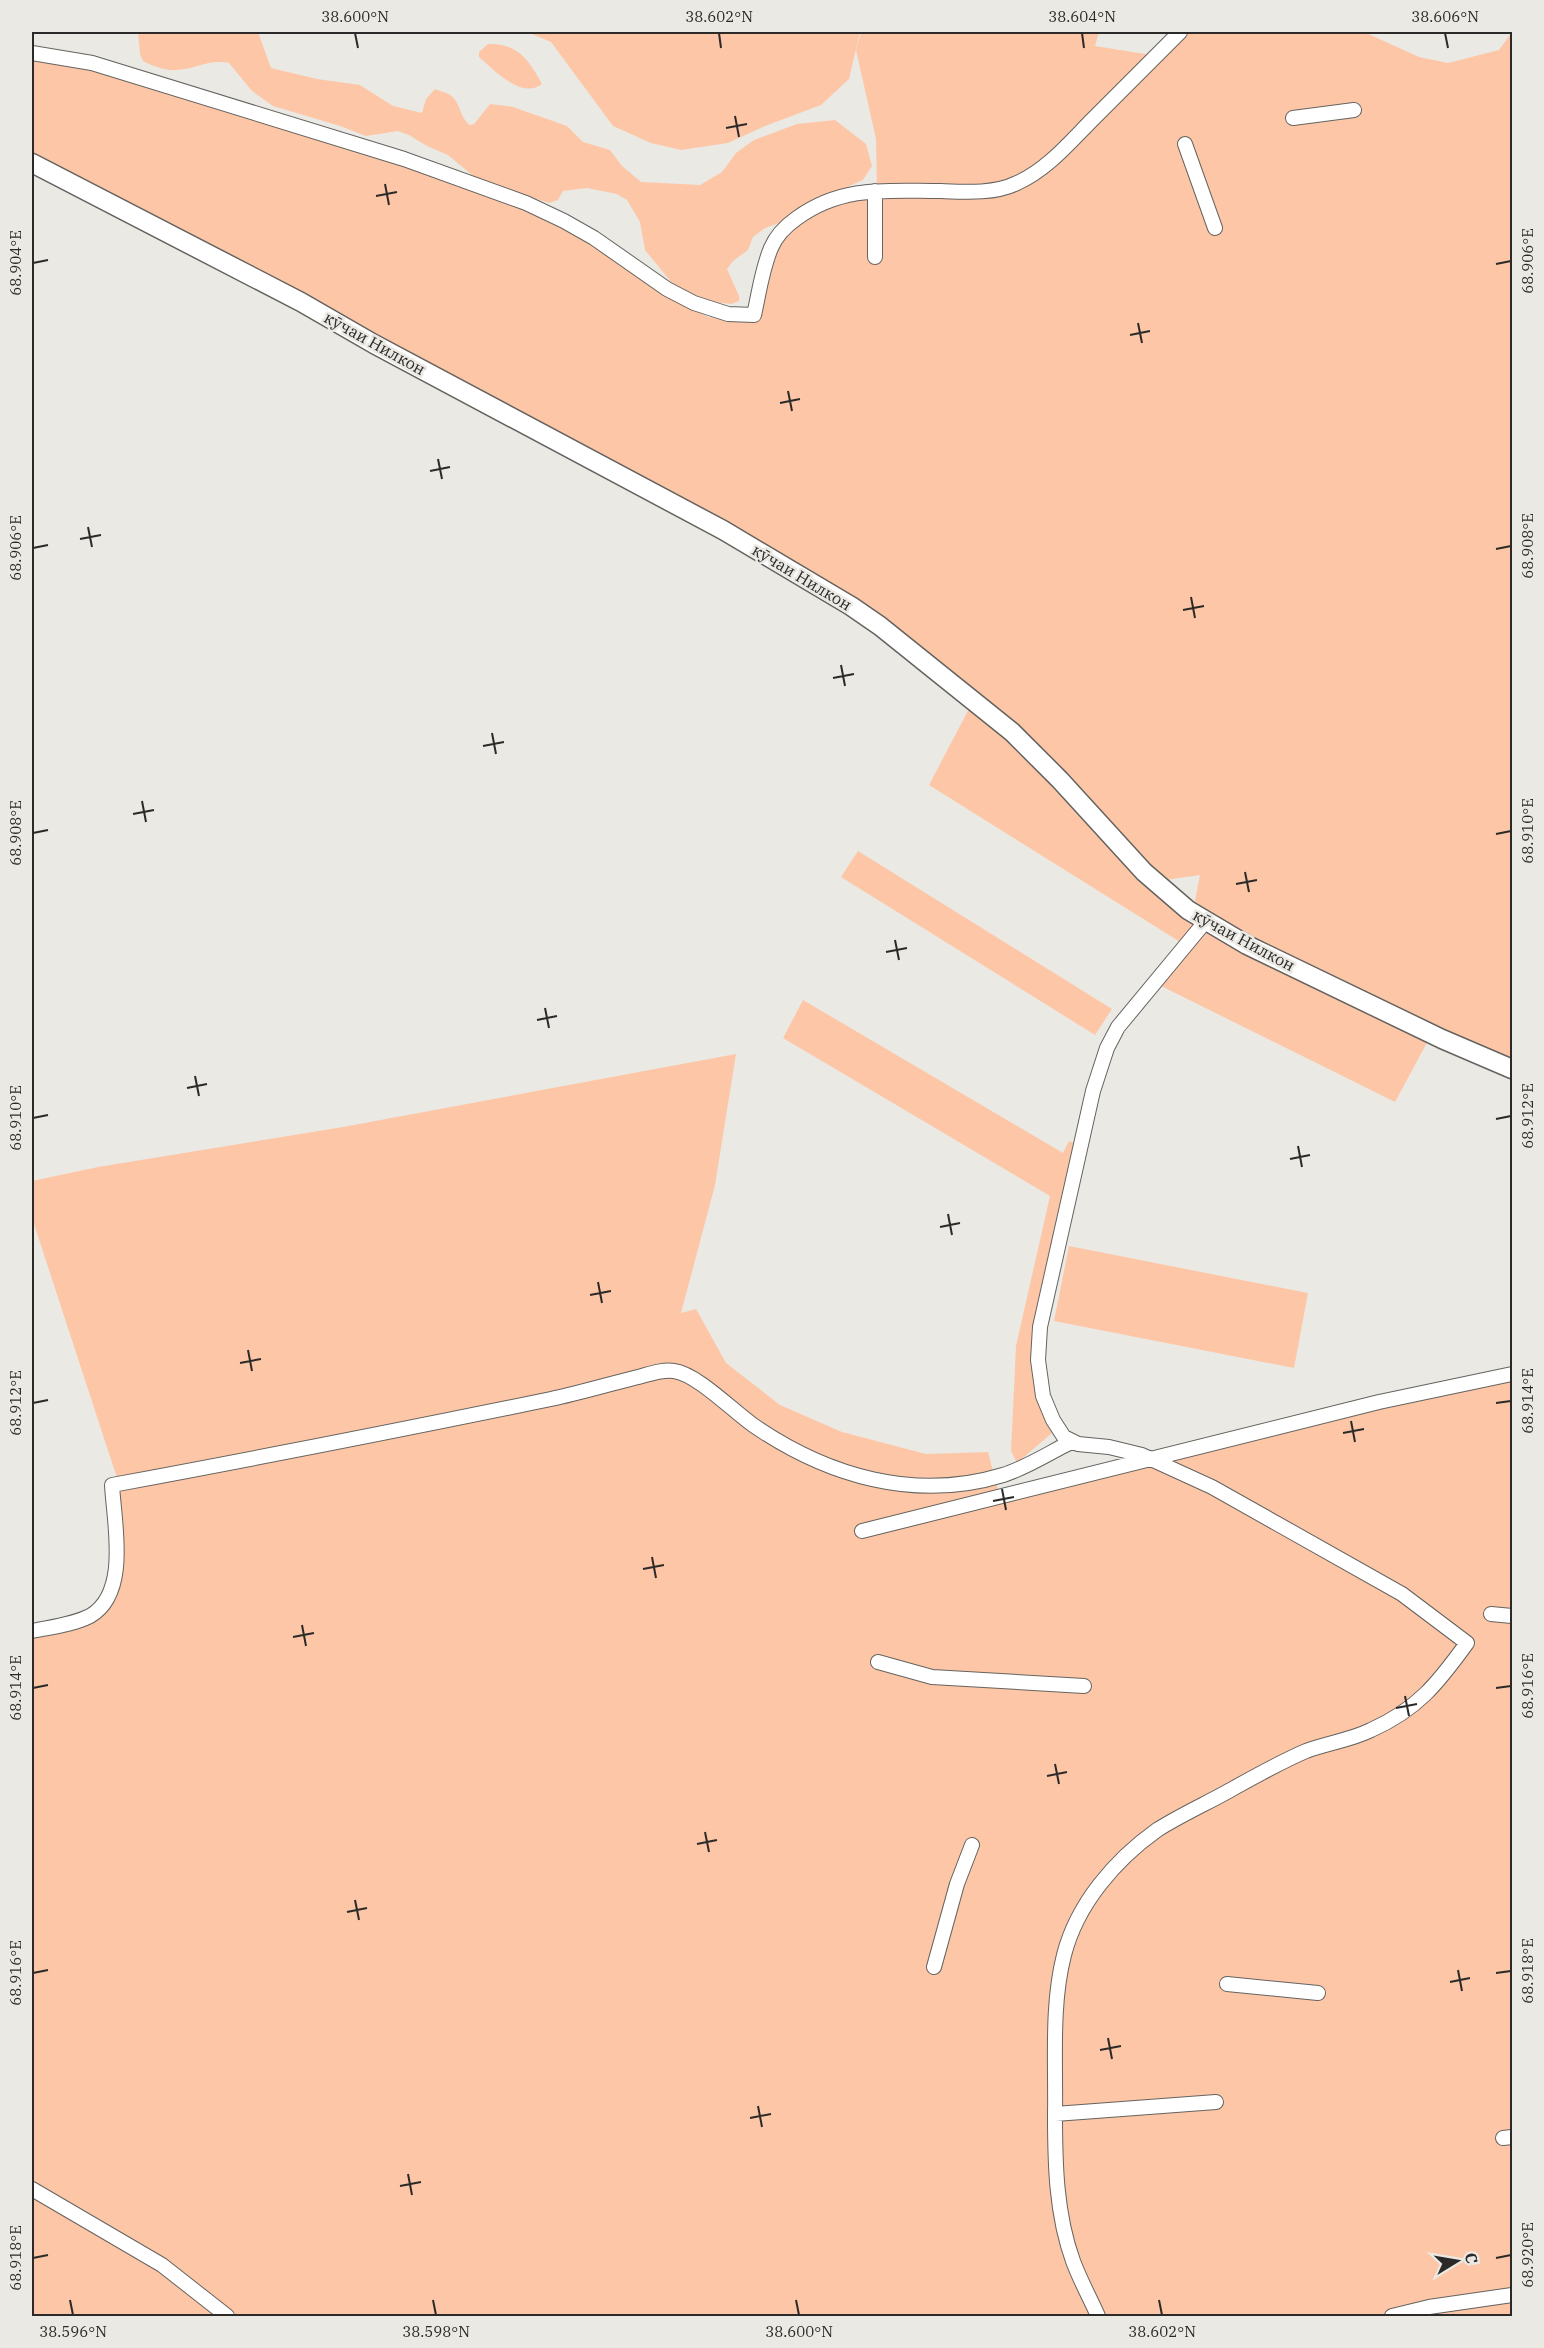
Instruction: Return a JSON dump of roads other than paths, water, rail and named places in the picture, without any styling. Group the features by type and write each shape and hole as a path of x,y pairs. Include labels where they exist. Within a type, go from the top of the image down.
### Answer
{"street":[{"path":"32,53 92,63 404,159 526,203 594,238 679,296 705,308 728,314 754,315 770,249 792,221 827,200 850,194 875,191 965,192 999,188 1017,183 1059,153 1180,32"},
{"path":"1293,118 1354,110"},
{"path":"1185,144 1215,228"},
{"name":"кӯчаи Нилкон","path":"32,163 301,302 374,344 702,518 857,610 956,685 1012,732 1060,780 1143,872 1205,922 1427,1032 1512,1070"},
{"path":"875,191 875,257"},
{"path":"1071,1442 1059,1431 1047,1408 1041,1385 1038,1343 1093,1091 1107,1048 1119,1027 1205,922"},
{"path":"32,1631 81,1620 101,1607 108,1597 116,1571 112,1485 576,1394 660,1372 675,1371 693,1378 754,1425 805,1455 854,1475 886,1481 933,1487 958,1486 1010,1472 1071,1442 1127,1450 1153,1459 1249,1507 1402,1594 1467,1643 1426,1696 1402,1714 1370,1731 1290,1758 1173,1821 1145,1839 1106,1876 1081,1912 1064,1956 1058,1986 1055,2157 1060,2210 1072,2259 1098,2316"},
{"path":"862,1531 1379,1402 1512,1374"},
{"path":"1491,1614 1512,1616"},
{"path":"878,1662 932,1677 1084,1686"},
{"path":"933,1967 957,1884 972,1845"},
{"path":"1227,1983 1318,1993"},
{"path":"1055,2114 1216,2102"},
{"path":"32,2189 162,2265 227,2316"},
{"path":"1392,2316 1430,2307 1512,2295"}]}
